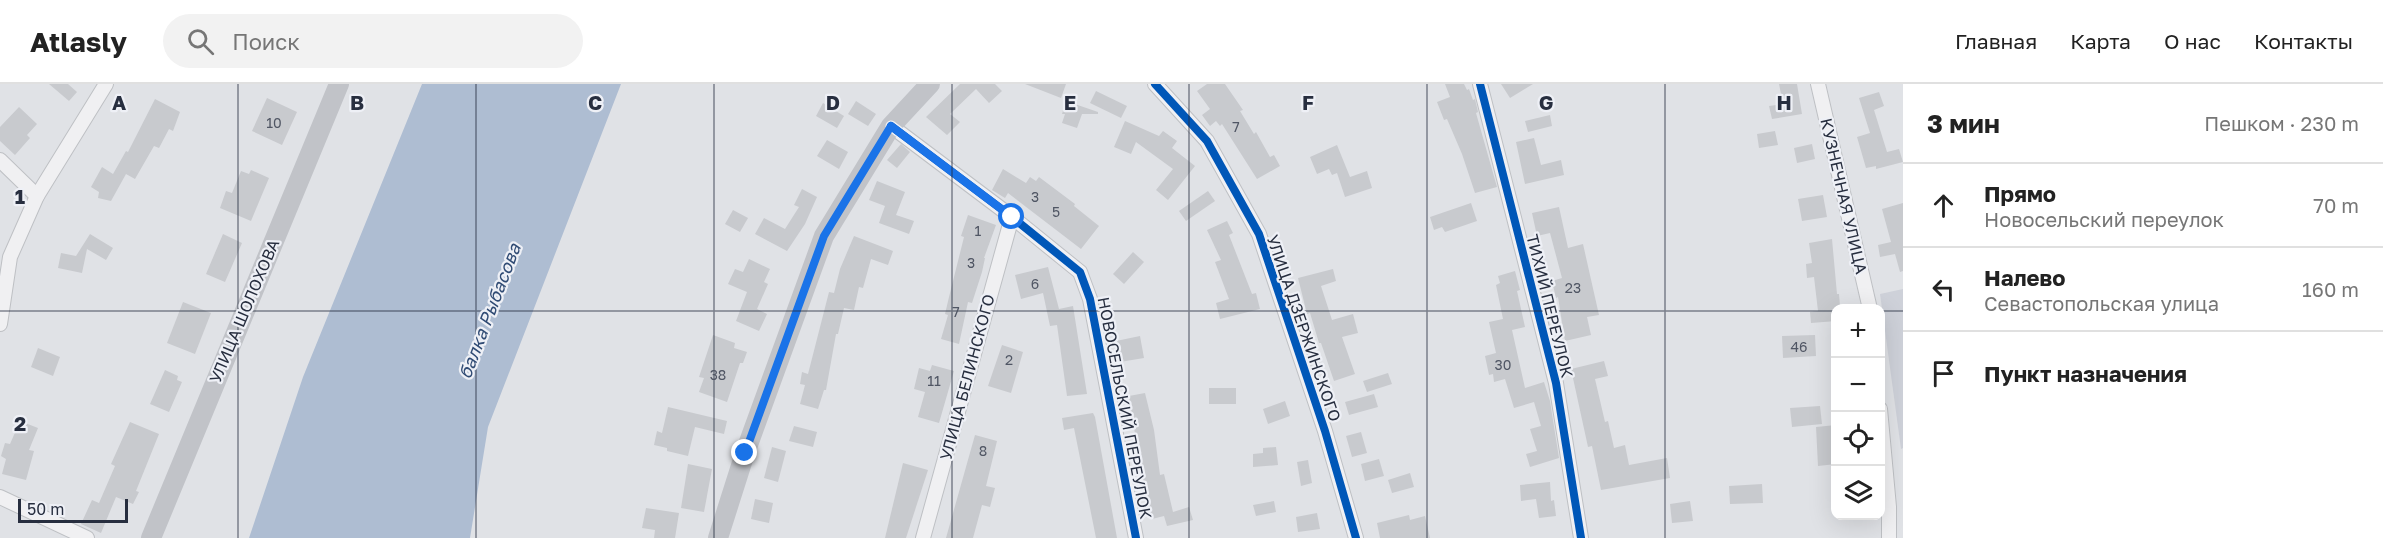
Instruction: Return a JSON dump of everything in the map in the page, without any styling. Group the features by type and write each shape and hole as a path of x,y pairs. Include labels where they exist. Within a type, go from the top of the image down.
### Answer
{"main road":[{"name":"УЛИЦА ШОЛОХОВА","path":"151,538 339,84"},
{"path":"718,538 760,408 824,236 891,126 930,84"}],"street":[{"path":"0,324 5,259 37,196 106,84"},
{"name":"УЛИЦА ДЗЕРЖИНСКОГО","path":"1155,84 1207,141 1259,234 1325,431 1356,538"},
{"name":"ТИХИЙ ПЕРЕУЛОК","path":"1479,84 1556,383 1581,538"},
{"name":"КУЗНЕЧНАЯ УЛИЦА","path":"1818,84 1869,304"},
{"name":"НОВОСЕЛЬСКИЙ ПЕРЕУЛОК","path":"891,126 1012,217 1080,272 1090,299 1136,538"},
{"path":"0,160 37,196"},
{"name":"УЛИЦА БЕЛИНСКОГО","path":"923,538 1012,217"},
{"path":"1881,412 1889,507 1889,538"},
{"path":"0,497 87,538"}],"shaded area":[{"path":"1903,289 1903,448 1901,449 1885,331 1885,304 1881,304 1880,294"}],"water":[{"name":"балка Рыбасова","path":"422,84 621,84 488,427 470,538 249,538 303,377"}],"building":[{"path":"49,84 68,84 77,92 69,101"},
{"path":"960,84 995,84 1002,91 989,103 976,89 950,114 960,122 947,135 926,117"},
{"path":"1025,84 1066,84 1061,98"},
{"path":"1207,84 1225,84 1243,110 1240,111 1254,134 1256,132 1270,157 1274,155 1280,166 1257,179 1222,124 1220,126 1216,121 1210,126 1202,115 1210,109 1197,91"},
{"path":"1445,84 1464,84 1467,90 1469,89 1473,100 1475,99 1478,112 1476,113 1497,187 1475,193 1462,154 1437,102 1450,97"},
{"path":"1501,84 1533,84 1510,98"},
{"path":"1779,84 1797,84 1802,114 1772,119 1769,106 1783,104"},
{"path":"1096,91 1127,106 1121,118 1090,103"},
{"path":"1879,92 1884,106 1874,110 1887,152 1899,149 1903,162 1876,169 1876,166 1866,168 1857,137 1870,133 1859,98"},
{"path":"267,98 297,112 282,145 252,131"},
{"path":"155,99 180,112 173,131 169,129 159,148 154,146 135,179 126,174 111,201 98,198 99,192 91,187 102,167 113,174 126,151 128,152"},
{"path":"856,101 876,114 868,126 848,114"},
{"path":"1066,101 1098,112 1098,114 1082,114 1077,128 1062,123"},
{"path":"823,103 844,116 837,128 816,116"},
{"path":"19,107 37,124 27,135 30,138 15,155 0,141 0,127"},
{"path":"1550,115 1552,126 1528,132 1525,121"},
{"path":"1125,121 1159,136 1163,131 1177,141 1172,148 1195,166 1168,200 1156,190 1173,169 1136,142 1131,154 1114,147"},
{"path":"1775,131 1778,145 1759,148 1757,134"},
{"path":"1534,138 1541,165 1561,160 1564,175 1525,184 1516,142"},
{"path":"827,140 848,152 839,169 817,156"},
{"path":"901,144 910,152 897,168 887,160"},
{"path":"1812,144 1815,159 1797,163 1794,148"},
{"path":"1337,145 1350,177 1367,171 1372,188 1345,197 1337,173 1332,175 1329,169 1317,174 1310,157"},
{"path":"1003,169 1026,183 1030,177 1036,181 1039,177 1075,204 1074,206 1099,226 1081,249 1008,193 1005,198 992,190"},
{"path":"251,170 269,178 251,221 220,208 226,191 232,193 241,171 249,174"},
{"path":"877,181 905,192 896,215 914,221 909,234 879,223 885,206 869,200"},
{"path":"802,189 817,197 805,224 787,251 755,234 764,218 785,229 799,207 794,205"},
{"path":"1208,191 1215,201 1186,221 1179,211"},
{"path":"1823,195 1827,217 1802,221 1798,199"},
{"path":"1471,203 1477,221 1445,232 1442,227 1434,230 1430,217"},
{"path":"1903,203 1903,271 1900,272 1895,254 1880,257 1878,245 1891,242 1882,209"},
{"path":"1559,207 1568,248 1583,244 1599,315 1587,317 1591,335 1565,341 1558,297 1556,298 1552,281 1562,278 1550,233 1537,236 1532,213"},
{"path":"733,210 748,218 740,232 725,224"},
{"path":"968,215 996,225 972,303 968,302 959,344 941,339 964,237 961,236"},
{"path":"1227,221 1233,233 1229,235 1252,294 1256,293 1260,309 1220,319 1216,303 1229,299 1215,262 1221,260 1207,230"},
{"path":"90,234 113,248 106,260 87,249 82,273 58,268 61,253 76,256"},
{"path":"223,234 242,243 225,282 206,274"},
{"path":"854,236 893,251 888,265 871,259 863,288 859,287 854,310 844,308 838,334 836,334 826,390 824,390 818,409 800,404 805,385 800,384 802,372 808,374 829,292 834,293 840,269"},
{"path":"1832,239 1840,304 1831,304 1831,321 1811,323 1810,312 1818,311 1814,277 1807,278 1806,264 1812,263 1809,243"},
{"path":"1133,252 1144,262 1124,284 1113,274"},
{"path":"749,259 770,269 764,282 768,284 757,309 767,314 759,331 736,321 747,292 728,284 735,269 743,272"},
{"path":"1048,267 1059,309 1073,306 1087,394 1067,396 1057,325 1050,326 1043,293 1021,299 1015,275"},
{"path":"1333,269 1336,281 1321,286 1332,320 1353,314 1358,333 1342,337 1355,374 1334,381 1310,313 1307,314 1298,278"},
{"path":"1515,271 1525,327 1512,330 1525,388 1544,382 1550,401 1559,458 1530,467 1526,454 1537,451 1530,429 1541,426 1534,402 1514,408 1505,379 1494,382 1493,374 1489,375 1485,356 1496,353 1489,322 1503,319 1496,285 1500,283 1498,276"},
{"path":"183,302 211,313 195,354 167,343"},
{"path":"713,335 735,343 734,348 747,352 743,363 740,363 727,402 699,392 704,378 699,377"},
{"path":"1815,335 1816,356 1783,358 1782,336"},
{"path":"1140,336 1144,358 1120,362 1116,341"},
{"path":"1002,345 1023,352 1011,393 988,386"},
{"path":"38,348 60,357 53,376 31,367"},
{"path":"1604,361 1608,376 1595,379 1614,448 1625,445 1629,465 1667,458 1670,478 1601,490 1592,446 1588,447 1571,369"},
{"path":"932,365 954,371 939,423 918,417 925,392 914,389 919,368 930,371"},
{"path":"165,370 178,376 177,380 182,382 169,412 150,404"},
{"path":"1388,373 1392,384 1367,392 1363,381"},
{"path":"1209,388 1236,388 1236,404 1209,404"},
{"path":"1145,393 1154,430 1160,475 1164,474 1173,512 1189,507 1193,520 1167,526 1164,516 1152,519 1142,478 1129,396"},
{"path":"1374,394 1378,407 1349,415 1345,402"},
{"path":"1285,401 1290,416 1268,424 1263,409"},
{"path":"1820,406 1822,424 1792,427 1790,408"},
{"path":"668,407 727,421 724,434 695,427 688,456 654,445 657,431 662,433"},
{"path":"1093,413 1117,538 1096,538 1074,428 1064,430 1062,418"},
{"path":"20,421 38,428 29,450 34,451 26,480 2,474 6,459 1,456 5,443 10,444"},
{"path":"130,422 159,434 133,504 116,497 101,533 81,524 92,500 99,503 115,466 111,464"},
{"path":"794,426 817,432 813,447 789,441"},
{"path":"1831,426 1831,465 1818,466 1816,427"},
{"path":"1361,432 1367,453 1352,457 1346,436"},
{"path":"975,435 997,441 986,486 995,488 990,507 982,505 973,538 946,538"},
{"path":"772,447 786,451 778,482 764,478"},
{"path":"1276,447 1278,465 1253,467 1253,454 1263,453 1263,448"},
{"path":"1379,459 1384,476 1365,481 1361,464"},
{"path":"1308,460 1312,483 1301,486 1297,462"},
{"path":"903,463 928,470 906,538 885,538"},
{"path":"688,464 712,469 704,512 681,508"},
{"path":"1410,473 1414,487 1392,493 1388,480"},
{"path":"1550,482 1551,501 1554,500 1556,516 1539,518 1536,499 1521,501 1520,485"},
{"path":"1762,484 1763,503 1730,504 1729,486"},
{"path":"755,499 773,503 769,523 751,519"},
{"path":"1274,501 1276,512 1256,516 1253,505"},
{"path":"1690,501 1693,521 1672,523 1670,504"},
{"path":"646,508 679,513 675,538 654,538 655,530 642,528"},
{"path":"1317,513 1320,529 1298,532 1296,517"},
{"path":"1409,515 1410,520 1425,516 1430,538 1380,538 1377,523"}],"cycle path":[{"path":"1155,84 1207,141 1259,234 1325,431 1356,538"},
{"path":"1480,84 1556,383 1581,538"},
{"path":"891,126 1012,217 1080,272 1090,299 1136,538"}],"route":[{"path":"745,453 824,236 891,126 1012,217"}]}
